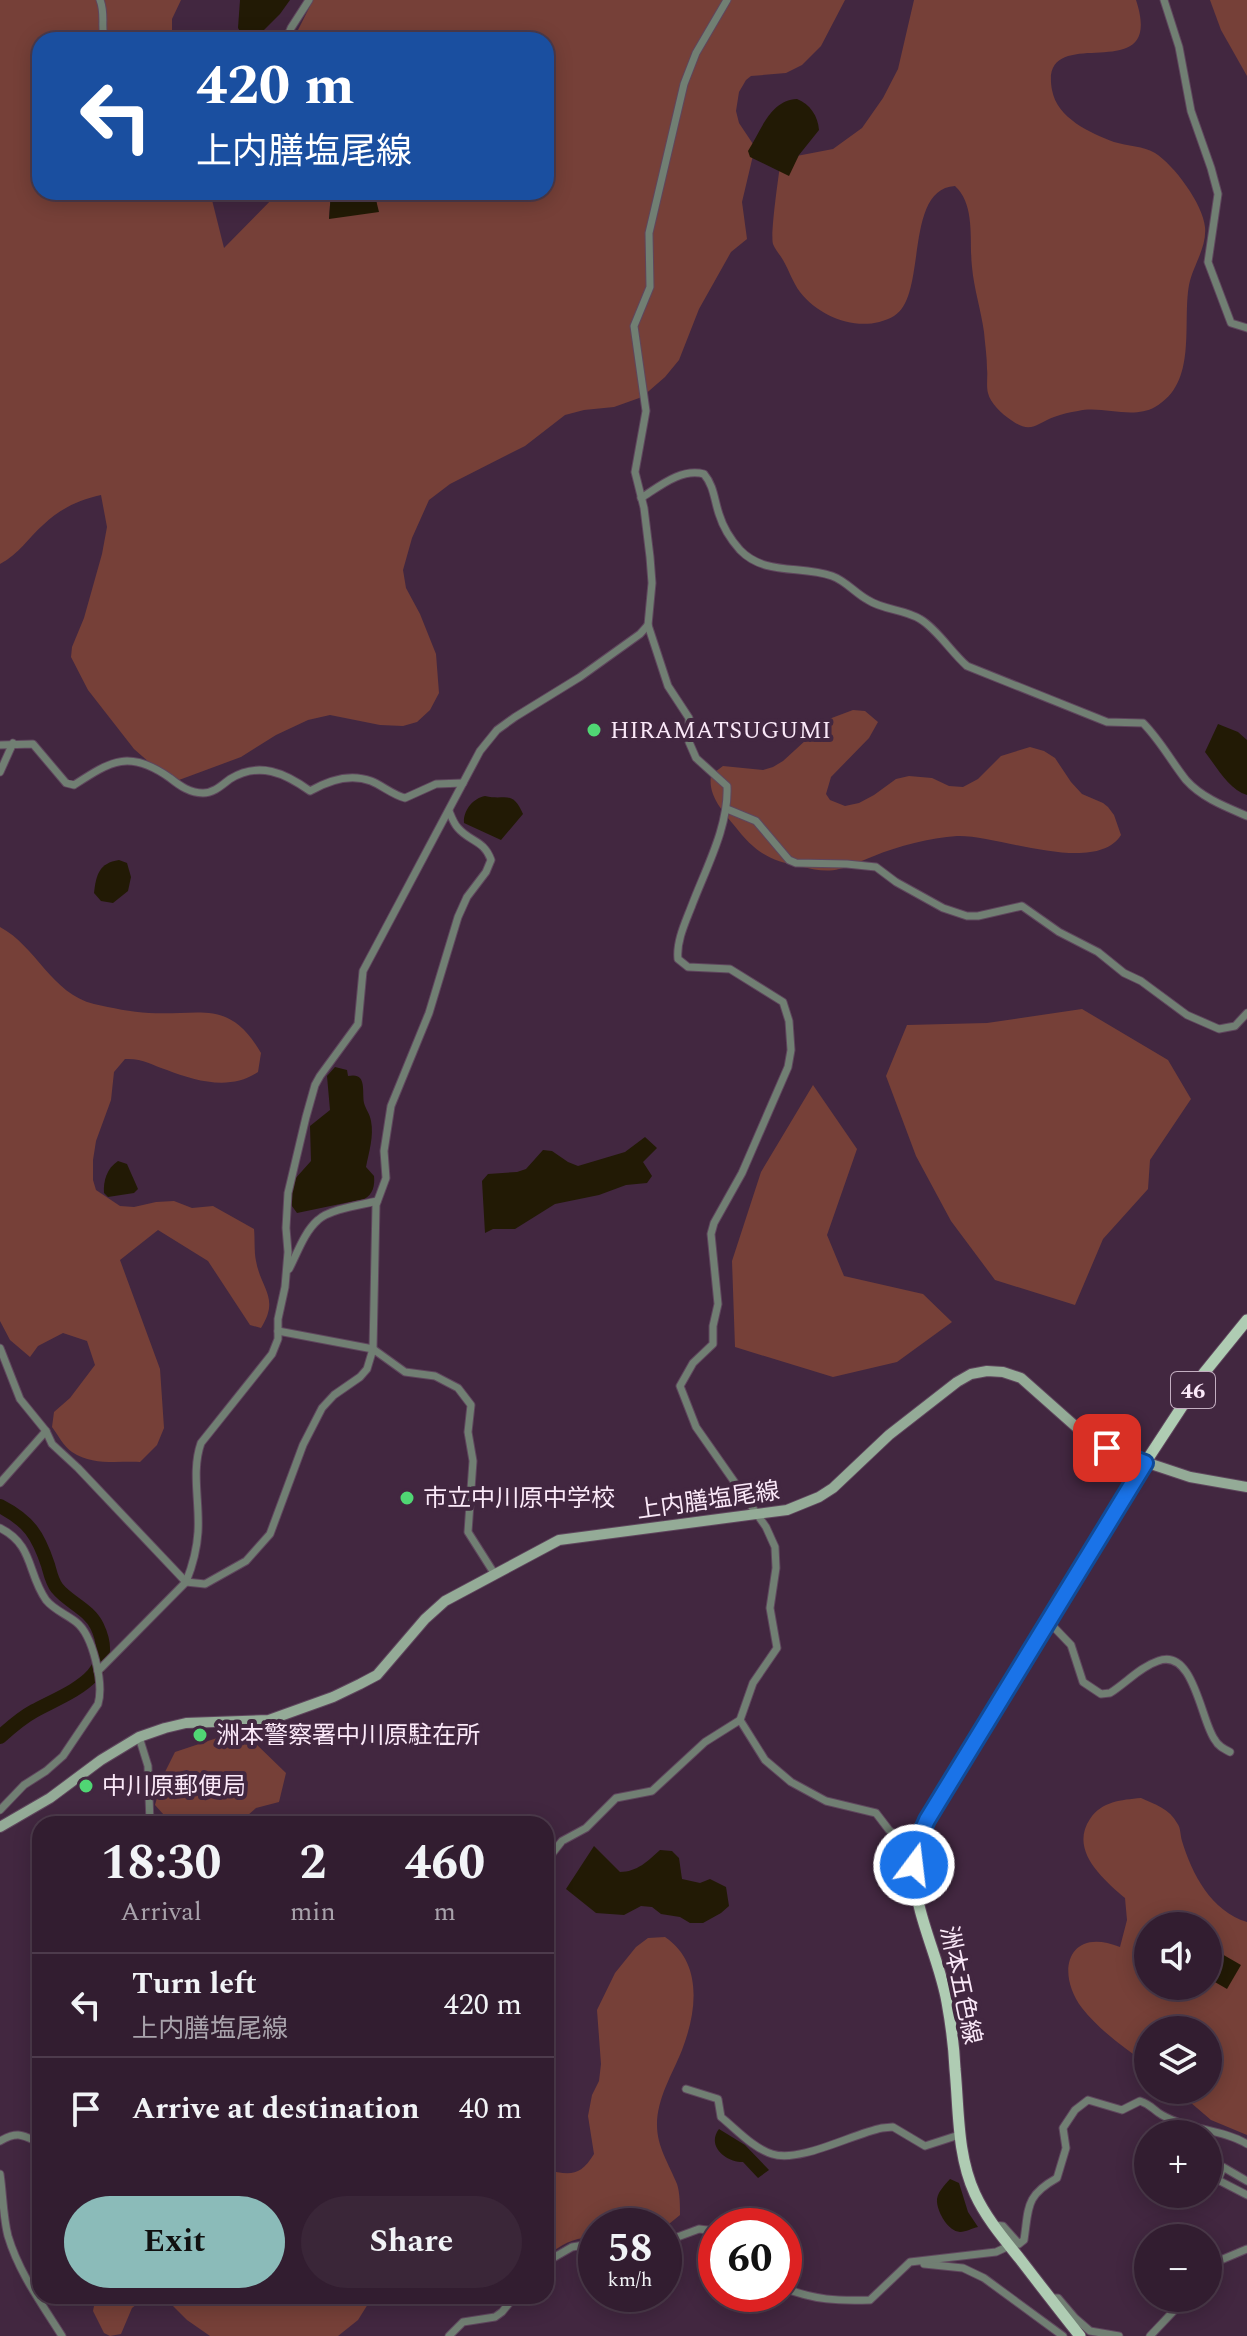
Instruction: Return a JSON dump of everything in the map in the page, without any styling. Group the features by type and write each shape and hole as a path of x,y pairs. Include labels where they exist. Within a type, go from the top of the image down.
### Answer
{"main road":[{"name":"洲本五色線","path":"1080,2336 1009,2246 975,2194 959,2135 947,2002 918,1899 916,1852 927,1820 1145,1463 1204,1373 1247,1320"},
{"name":"上内膳塩尾線","path":"0,1827 40,1804 139,1737 186,1723 269,1720 333,1697 377,1675 425,1619 445,1601 559,1540 787,1510 819,1497 935,1398 964,1378 987,1371 1021,1378 1083,1433 1107,1448 1190,1477 1247,1487"}],"street":[{"path":"100,0 104,10 102,32"},
{"path":"289,32 309,0"},
{"path":"554,1851 562,1841 586,1828 616,1798 652,1791 705,1742 740,1720 753,1683 777,1648 770,1608 776,1568 775,1547 766,1527 696,1427 680,1386 693,1363 713,1344 718,1304 711,1234 742,1173 788,1067 791,1050 789,1021 783,1002 730,969 688,967 678,959 684,925 727,809 727,786 696,758 689,742 689,718 668,686 648,625 652,583 644,508 635,472 646,411 634,326 650,287 649,233 684,84 696,53 727,0"},
{"path":"1164,0 1179,47 1191,111 1218,194 1208,262 1231,323 1247,328"},
{"path":"641,498 679,476 694,471 704,474 713,487 727,534 754,562 768,567 834,576 868,601 920,619 967,666 1107,722 1143,723 1187,781 1205,797 1247,816"},
{"path":"98,1671 186,1582 192,1567 198,1533 197,1454 201,1443 272,1354 278,1339 278,1319 286,1275 288,1193 315,1085 358,1024 363,971 480,751 497,730 580,677 648,625"},
{"path":"0,772 13,743"},
{"path":"0,745 33,744 66,783 74,785 118,761 150,766 192,792 204,793 211,792 249,769 275,772 310,791 330,780 369,780 405,798 436,784 463,783"},
{"path":"727,809 756,821 789,860 796,863 876,867 930,901 967,916 1022,906 1059,932 1098,952 1176,1008 1219,1029 1235,1026 1247,1013"},
{"path":"0,1348 20,1399 46,1431 52,1444 186,1582 205,1584 246,1561 270,1534 303,1445 322,1408 367,1369 373,1349 377,1201 386,1178 384,1151 391,1106 429,1013 458,917 491,860 481,843 457,828 449,811"},
{"path":"286,1275 308,1232 318,1220 328,1214 377,1201"},
{"path":"278,1331 373,1349 405,1372 435,1376 458,1388 471,1405 468,1432 473,1461 468,1532 494,1573"},
{"path":"0,1483 46,1431"},
{"path":"0,1528 20,1542 47,1601 86,1631 98,1671 100,1697 63,1756 24,1785 0,1810"},
{"path":"1048,1621 1071,1645 1083,1682 1101,1694 1110,1693 1157,1661 1167,1658 1175,1661 1185,1670 1195,1687 1215,1742 1230,1752"},
{"path":"740,1720 765,1760 791,1782 826,1801 876,1813 889,1830 916,1852"},
{"path":"139,1737 148,1766 150,1816"},
{"path":"686,2089 718,2099 721,2117 758,2147 775,2155 803,2153 882,2128 893,2127 925,2146 959,2135"},
{"path":"994,2225 1003,2226 1019,2244 1024,2240 1031,2199 1042,2186 1057,2178 1066,2148 1063,2128 1075,2110 1088,2100 1122,2110 1140,2101 1152,2105 1160,2114 1221,2135 1233,2136 1247,2144"},
{"path":"0,2141 19,2134 32,2140"},
{"path":"1247,2181 1223,2167 1218,2180 1247,2195"},
{"path":"0,2174 7,2233 15,2257 32,2289"},
{"path":"554,2257 578,2246"},
{"path":"802,2295 827,2301 870,2300 910,2262 996,2252 1009,2246"},
{"path":"1222,2259 1247,2249"},
{"path":"910,2262 972,2271 1063,2336"},
{"path":"1050,2298 1058,2298 1090,2331 1119,2336"},
{"path":"40,2304 62,2336"},
{"path":"449,2336 463,2322 495,2317 508,2304"},
{"path":"1150,2336 1174,2312"}],"shaded area":[{"path":"0,0 181,0 172,19 172,32 32,32 32,200 212,200 224,248 271,200 330,200 329,218 377,204 376,200 554,200 554,32 297,32 313,0 845,0 821,46 802,65 786,73 751,76 739,92 736,111 739,123 755,147 742,202 747,239 731,252 699,309 679,360 665,377 642,397 614,407 565,415 525,446 450,484 429,500 412,538 403,570 406,588 436,654 439,693 430,710 417,722 403,726 380,725 330,715 308,720 241,757 179,780 158,770 134,749 88,690 71,657 107,527 101,495 77,502 56,514 13,556 0,564"},
{"path":"240,0 290,0 262,32 240,32 238,28"},
{"path":"914,0 1136,0 1141,28 1134,43 1119,50 1064,58 1053,69 1052,90 1060,109 1085,129 1114,142 1141,147 1163,159 1186,186 1203,218 1204,242 1187,300 1183,368 1169,396 1155,407 1137,412 1075,411 1029,427 1018,424 997,408 987,390 987,360 973,275 969,213 962,194 955,186 939,192 928,205 911,288 904,305 894,316 869,324 843,321 819,310 798,288 772,238 781,159 833,149 862,128 898,69"},
{"path":"1210,0 1247,0 1247,76 1221,30"},
{"path":"797,99 812,111 819,130 799,155 789,176 750,157 748,151 773,111"},
{"path":"330,200 376,200 379,212 329,219"},
{"path":"853,710 865,711 878,722 869,738 831,777 826,794 830,800 845,806 859,803 896,779 909,776 932,778 949,786 963,787 978,779 1001,756 1030,747 1055,758 1082,794 1108,807 1121,835 1108,847 1068,853 974,837 947,837 904,846 848,867 830,870 816,870 763,854 720,807 711,789 711,775 723,766 763,770 773,767 829,719"},
{"path":"1218,724 1238,732 1247,740 1247,795 1229,783 1205,752"},
{"path":"485,796 512,799 523,814 501,840 464,823 470,806"},
{"path":"119,860 127,863 131,877 128,891 113,903 101,901 94,893 98,875 107,864"},
{"path":"0,927 13,935 55,980 79,999 135,1012 199,1012 225,1017 249,1036 261,1053 258,1072 225,1083 201,1080 131,1059 125,1059 114,1072 111,1100 96,1141 93,1160 96,1190 120,1206 174,1201 192,1208 213,1206 254,1229 258,1271 269,1301 261,1328 250,1325 208,1261 158,1230 120,1260 160,1369 164,1428 157,1445 140,1462 105,1462 80,1456 66,1447 52,1427 54,1412 70,1398 95,1365 87,1341 63,1333 38,1346 30,1357 10,1340 0,1321"},
{"path":"1082,1009 1168,1060 1191,1099 1150,1160 1148,1189 1103,1239 1075,1305 995,1280 951,1221 916,1156 886,1076 907,1025 987,1023"},
{"path":"335,1067 347,1070 348,1076 361,1079 364,1103 372,1127 366,1167 374,1176 374,1186 364,1199 297,1213 289,1202 294,1180 311,1161 310,1126 330,1110 327,1076"},
{"path":"813,1085 857,1149 827,1235 844,1276 923,1294 952,1322 897,1362 833,1377 735,1347 732,1261 761,1172"},
{"path":"645,1137 657,1148 643,1162 652,1176 647,1183 626,1185 599,1195 555,1204 515,1229 493,1229 485,1233 482,1181 488,1174 526,1169 543,1150 552,1151 578,1166 625,1152"},
{"path":"118,1161 127,1164 138,1189 134,1193 108,1197 104,1193 105,1179"},
{"path":"217,1738 252,1740 286,1773 279,1802 256,1808 247,1816 165,1816 155,1805 163,1776 175,1752"},
{"path":"1141,1798 1170,1814 1178,1825 1186,1854 1205,1890 1223,1909 1247,1922 1247,2135 1222,2125 1222,2120 1211,2120 1192,2104 1222,2104 1222,2016 1134,2016 1134,2055 1097,2024 1074,1994 1069,1980 1071,1956 1088,1943 1102,1942 1120,1947 1127,1920 1125,1898 1091,1863 1084,1842 1090,1819 1100,1808 1112,1802"},
{"path":"594,1846 620,1872 637,1868 660,1850 672,1851 679,1858 682,1879 700,1883 710,1879 726,1887 729,1906 703,1923 690,1923 680,1917 661,1914 652,1907 641,1906 624,1915 596,1913 566,1889"},
{"path":"665,1937 686,1960 691,1974 691,2020 662,2096 657,2125 661,2148 678,2188 680,2208 578,2208 578,2239 554,2251 554,2172 579,2170 594,2154 588,2116 601,2064 597,2010 615,1973 636,1947 648,1938"},
{"path":"1222,1954 1241,1965 1227,1989 1222,1986"},
{"path":"719,2129 745,2145 769,2170 758,2178 743,2162 730,2159 720,2152 715,2141"},
{"path":"950,2179 959,2183 968,2212 978,2227 956,2231 942,2216 937,2199"},
{"path":"94,2304 137,2304 132,2308 121,2334 110,2336 104,2333 93,2311"},
{"path":"171,2304 368,2304 358,2320 338,2336 210,2336"}],"waterway":[{"path":"0,1506 31,1530 55,1586 93,1620 103,1643 102,1658 88,1680 25,1717 0,1737"}],"place":[{"name":"HIRAMATSUGUMI","path":"594,730"},
{"name":"市立中川原中学校","path":"407,1498"},
{"name":"洲本警察署中川原駐在所","path":"200,1735"},
{"name":"中川原郵便局","path":"86,1786"}],"route":[{"path":"914,1865 927,1820 1145,1463 1107,1448"}]}
